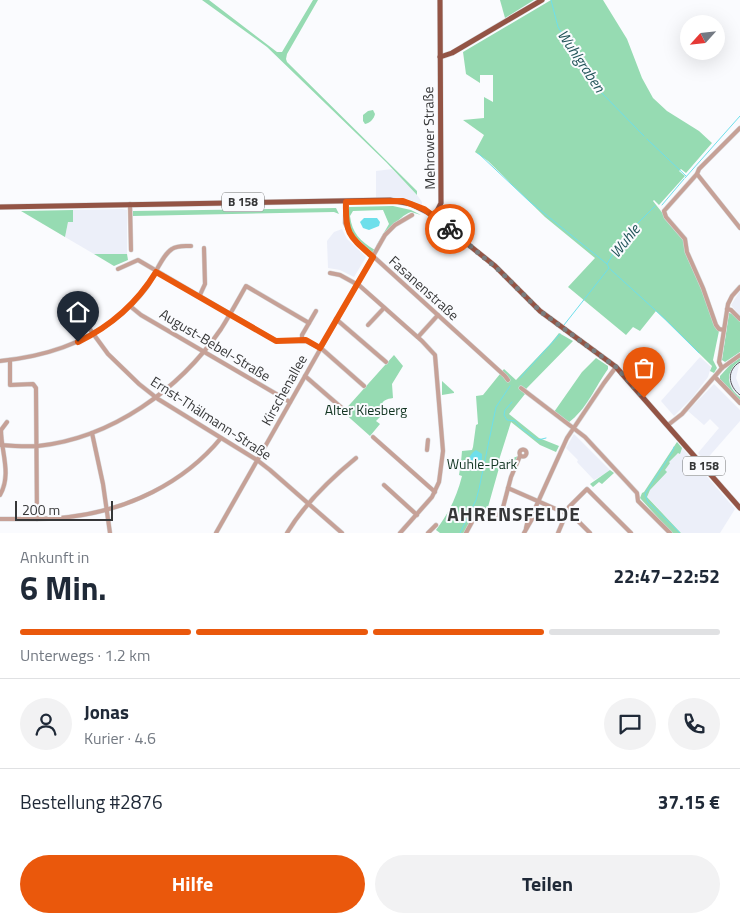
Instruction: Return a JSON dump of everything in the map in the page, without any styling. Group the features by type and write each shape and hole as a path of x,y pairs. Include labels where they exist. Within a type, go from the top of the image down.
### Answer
{"main road":[{"name":"Mehrower Straße","path":"434,216 441,203 440,0"},
{"path":"440,57 452,53 542,0"},
{"name":"B 158","path":"0,207 403,201 424,209 495,266 540,311 616,367 740,508"}],"street":[{"path":"724,330 719,329 715,323 704,288 687,252 685,239 664,213 664,210 697,174 699,169 740,128"},
{"path":"697,174 740,228"},
{"name":"Fasanenstraße","path":"346,202 345,223 352,237 506,376 508,380"},
{"path":"130,204 131,250"},
{"name":"Kirschenallee","path":"216,533 356,284 390,230 412,214"},
{"path":"0,360 10,360 55,350 72,345 93,335 116,319 130,306 147,287 170,250 177,246 191,246"},
{"path":"199,297 205,284 204,248"},
{"path":"118,268 138,260 276,341 302,340 320,348 364,386"},
{"path":"330,272 356,284 418,337 433,352 436,359 443,451 439,482 435,492 400,533"},
{"path":"1,445 36,446 58,443 92,433 123,418 156,397 182,375 203,352 221,329 246,286 309,322"},
{"path":"722,368 719,362 727,309 729,301 740,287"},
{"name":"August-Bebel-Straße","path":"130,306 141,315 290,402"},
{"path":"368,325 384,308"},
{"path":"727,309 731,310 740,319"},
{"path":"302,340 302,335 316,312"},
{"name":"Ernst-Thälmann-Straße","path":"78,313 93,335 126,373 156,397 257,460 342,533"},
{"path":"418,337 438,315"},
{"path":"336,320 386,362"},
{"path":"668,425 682,414 722,368 740,355"},
{"path":"10,360 10,385 32,384 35,387 37,519"},
{"path":"524,533 532,519 559,453 573,429 616,367"},
{"path":"305,376 343,409"},
{"path":"714,377 740,403"},
{"path":"520,388 585,437 637,493 638,501 670,533"},
{"path":"0,495 6,481 2,462 1,430 7,422"},
{"path":"92,433 110,533"},
{"path":"373,436 435,492"},
{"path":"0,519 68,517 106,510 144,496 175,479 204,457 221,438"},
{"path":"427,450 428,440"},
{"path":"501,515 511,476 520,456"},
{"path":"287,533 308,503 334,476 356,458"},
{"path":"384,485 417,514"},
{"path":"508,488 574,517 590,533"},
{"path":"558,533 569,508 588,489 631,533"},
{"path":"466,533 478,511"},
{"path":"428,533 436,525"}],"shaded area":[{"path":"392,169 417,195 422,205 376,198 376,171"},
{"path":"73,210 127,210 127,254 94,254 65,237 68,222 73,222"},
{"path":"342,229 347,239 366,257 354,277 340,270 328,268 327,241 334,232"},
{"path":"740,291 740,316 731,305"},
{"path":"700,357 711,367 708,377 692,398 674,416 661,401"},
{"path":"740,361 736,378 740,388 740,397 731,388 729,380 730,371"},
{"path":"714,384 740,410 740,421 705,461 698,453 719,428 710,419 704,425 688,411"},
{"path":"574,434 610,471 594,480 566,448"},
{"path":"677,442 735,509 720,533 681,533 645,494"}],"green space":[{"path":"202,0 209,0 277,52 282,52 313,0 318,0 287,54 287,62 417,191 417,195 386,162 267,47"},
{"path":"500,0 534,0 505,18"},
{"path":"551,0 603,0 627,39 642,78 653,98 667,111 699,131 712,143 686,173 681,169 679,171 685,176 659,205 653,201 683,239 716,328 719,331 713,360 717,368 714,373 710,371 712,366 656,311 640,331 633,327 626,335 568,287 595,258 545,217 488,161 475,152 484,135 463,120 484,118 484,97 493,102 493,75 480,75 480,83 466,74 463,52"},
{"path":"373,110 374,118 365,124 363,115"},
{"path":"393,206 411,210 421,215 411,212 406,214 392,227 377,247 389,224 383,210 353,211 350,216 355,232 375,250 372,254 357,239 350,228 348,221 349,207"},
{"path":"336,208 339,214 334,212 133,216 133,211"},
{"path":"73,210 73,222 68,222 65,237 21,211"},
{"path":"94,254 127,254 128,260 114,266"},
{"path":"729,313 733,314 740,321 740,352 725,362 722,360"},
{"name":"Wuhle-Park","path":"559,333 573,341 526,389 522,386 520,389 525,394 509,414 539,438 559,446 556,452 540,445 511,422 499,460 504,462 518,456 511,466 507,464 499,468 488,507 497,511 496,513 493,512 491,518 485,516 482,522 476,517 483,514 484,511 478,508 465,533 440,533 436,530 452,504 462,476 459,475 460,469 463,470 464,463 461,462 462,451 472,450 473,447 476,425 478,424 476,396 483,395 504,369 516,380"},
{"name":"Alter Kiesberg","path":"394,355 403,366 392,384 393,398 387,399 382,403 381,407 384,413 376,421 380,424 370,436 343,412"},
{"path":"596,358 608,366 608,369 586,405 568,423 554,412 582,372"},
{"path":"740,358 740,361 732,369 729,379 732,388 740,397 740,400 720,379 720,376"},
{"path":"442,381 454,392 454,393 442,395"},
{"path":"677,442 682,448 680,454 678,453 669,462 665,470 667,472 650,490 647,497 681,533 672,533 640,498"},
{"path":"610,470 614,473 602,484 599,482 593,487 590,484"}],"water":[{"path":"364,218 377,218 380,222 379,226 369,230 363,228 360,222"},
{"path":"476,450 482,454 481,464 476,471 471,470 467,466 467,462"}],"waterway":[{"name":"Wuhlgraben","path":"551,0 558,27 593,84 644,136"},
{"name":"Wuhle","path":"685,178 740,116"},
{"name":"Wuhlgraben","path":"647,139 686,176"},
{"path":"478,153 529,201 607,264"},
{"name":"Wuhle","path":"662,205 684,179"},
{"name":"Wuhle","path":"564,325 609,268 607,264 623,238 655,206"},
{"path":"610,269 699,353"},
{"name":"Wuhle","path":"520,378 560,334"},
{"name":"Wuhle","path":"460,533 476,500 496,407 510,386"},
{"path":"512,402 505,410 504,415 507,420 515,421 522,429 538,440 546,438"},
{"path":"674,447 645,494 648,502 680,533"}],"tram line":[{"path":"740,362 732,369 730,378 733,387 740,395"}],"way so far":[{"path":"450,229 500,271 540,311 616,367 644,398"}],"district":[{"name":"AHRENSFELDE","path":"514,514"}],"route":[{"path":"78,342 93,335 122,314 147,287 156,272 276,341 306,340 320,348 373,257 352,237 346,227 346,202 403,201 424,209 450,229"}]}
